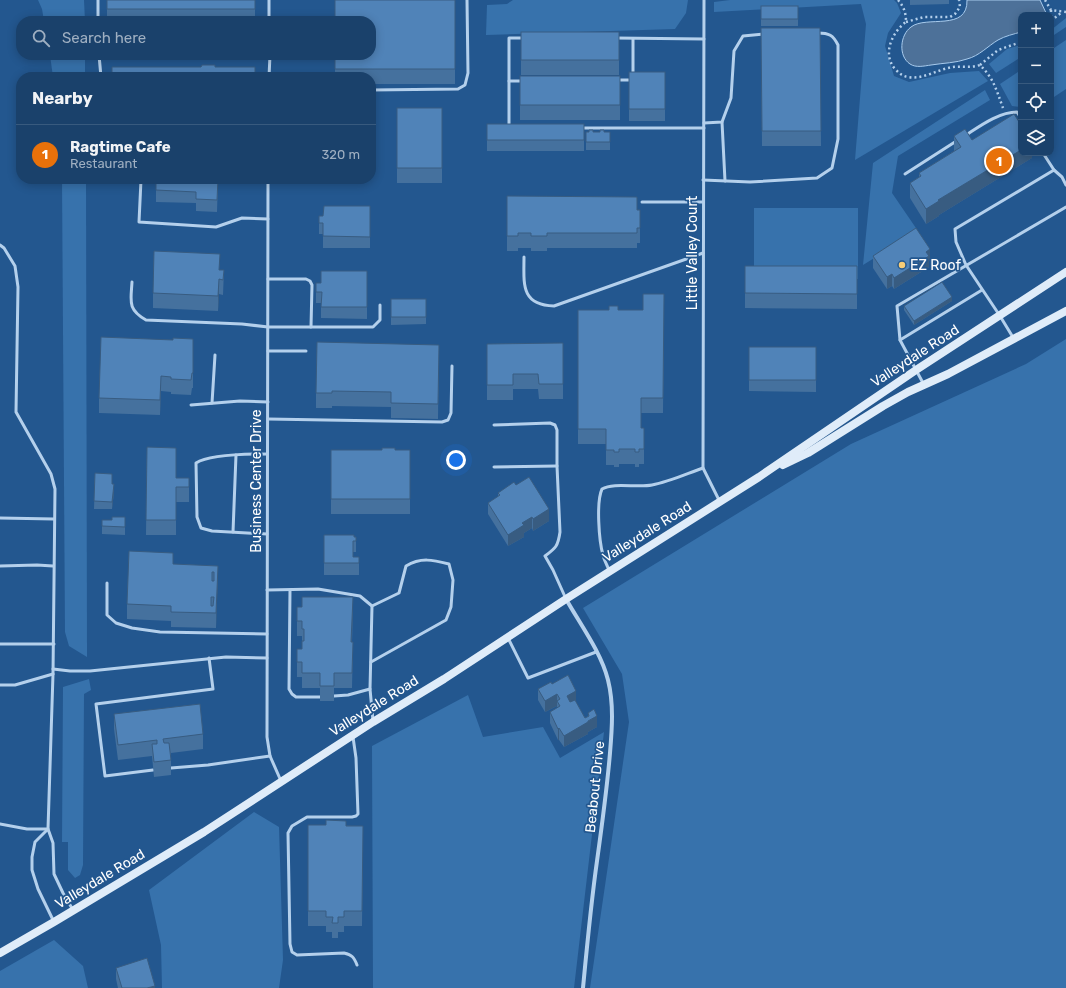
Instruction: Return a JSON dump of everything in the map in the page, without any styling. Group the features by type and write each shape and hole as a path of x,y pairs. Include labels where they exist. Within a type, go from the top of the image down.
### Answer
{"main road":[{"name":"Valleydale Road","path":"0,953 204,832 373,722 508,638 566,599 759,477 916,370 1066,272"},
{"name":"Valleydale Road","path":"759,477 808,453 883,406 948,374 1066,311"}],"street":[{"name":"Beabout Drive","path":"566,599 604,668 608,680 612,704 612,736 608,782 592,899 583,988"}],"lane":[{"path":"98,0 98,16"},
{"path":"269,0 270,16"},
{"path":"376,90 458,89 465,85 468,73 467,0"},
{"name":"Little Valley Court","path":"704,0 703,468 720,502"},
{"path":"703,180 750,182 817,178 832,168 838,139 838,45 835,37 826,33 810,33"},
{"path":"725,181 722,122 731,98 734,51 743,36 771,34"},
{"path":"516,127 509,127 509,38 532,38"},
{"path":"610,38 704,39"},
{"path":"610,80 633,80 633,38"},
{"path":"99,60 101,72"},
{"path":"269,72 270,60"},
{"path":"509,81 524,81"},
{"path":"905,174 980,126 1009,112 1017,112 1018,114"},
{"path":"704,123 722,122"},
{"path":"579,128 704,128"},
{"path":"1045,156 1054,170 1062,177 1066,185"},
{"path":"1014,339 966,265 956,242 955,229 1054,170"},
{"path":"141,184 139,222 216,228 242,218 268,219"},
{"name":"Business Center Drive","path":"268,184 267,737 270,756 281,781"},
{"path":"642,202 703,202"},
{"path":"924,385 900,340 897,306 1066,207"},
{"path":"0,245 4,248 15,266 18,287 16,412 40,452 54,482 54,674 48,828 53,843 54,874 60,888 73,910"},
{"path":"524,257 524,285 527,295 536,303 544,306 554,306 703,253"},
{"path":"268,279 306,279 310,281 312,285 311,327"},
{"path":"132,282 132,308 137,315 146,320 242,324 268,327 373,327 380,320 380,306"},
{"path":"900,340 982,290"},
{"path":"268,351 306,351"},
{"path":"212,403 215,355"},
{"path":"268,419 442,422 448,420 451,413 452,366"},
{"path":"190,405 240,401 268,402"},
{"path":"494,425 550,423 555,425 557,430 560,532 559,540 555,549 545,556 566,599"},
{"path":"267,534 212,531 201,528 197,517 196,463 202,459 236,455 268,454"},
{"path":"233,532 236,455"},
{"path":"494,467 557,466"},
{"path":"610,571 603,555 600,536 599,495 602,489 607,486 651,486 703,468"},
{"path":"0,518 54,519"},
{"path":"371,662 446,620 451,607 453,580 449,564 431,560 414,561 406,566 399,594 372,606"},
{"path":"0,566 54,566"},
{"path":"107,583 107,615 116,624 160,632 267,634"},
{"path":"267,590 318,589 360,596 372,606"},
{"path":"290,590 289,689 296,697 320,697"},
{"path":"372,606 370,689 373,722"},
{"path":"508,638 528,678 596,652"},
{"path":"0,644 54,644"},
{"path":"54,669 90,671 209,658 267,658"},
{"path":"153,770 105,776 96,704 213,689 209,658"},
{"path":"0,685 15,685 54,674"},
{"path":"334,696 348,695 370,689"},
{"path":"353,735 356,758 358,814 352,817 307,817 292,826 288,833 290,944 292,952 297,955 351,954 357,965"},
{"path":"171,768 208,765 270,756"},
{"path":"0,824 26,829 48,828"},
{"path":"48,828 35,842 32,857 32,870 38,889 54,922"}],"path":[{"path":"898,0 902,4 906,13 906,22"},
{"path":"959,0 960,7 955,14 950,17 924,17 906,22 899,26 889,48 889,57 893,67 900,74 908,78 953,67 975,67 980,65 998,50 1018,43"},
{"path":"1045,0 1051,10 1066,12"},
{"path":"1054,19 1062,12"},
{"path":"980,65 990,75 1005,114"}],"shaded area":[{"path":"38,0 84,0 85,16 43,16"},
{"path":"513,0 688,0 686,13 675,29 486,35 487,5 507,4"},
{"path":"730,0 894,0 897,3 901,13 888,33 885,46 894,76 909,82 950,73 979,71 988,81 855,160 866,24 861,4 714,12 714,2"},
{"path":"967,0 1040,0 1046,12 1018,12 1018,33 994,42 971,58 954,62 920,66 912,65 906,60 902,51 902,46 905,35 911,27 926,22 954,19 961,16 965,10"},
{"path":"1066,18 1066,27 1054,35 1054,28"},
{"path":"1066,40 1066,89 1054,97 1054,84 1054,48"},
{"path":"1018,46 1018,59 996,73 989,64 1007,49"},
{"path":"51,60 85,60 85,72 52,72"},
{"path":"1018,72 1018,107 1012,106 1000,84"},
{"path":"985,90 990,100 898,156 892,193 918,231 863,265 873,163"},
{"path":"62,184 86,184 87,657 69,646 65,632"},
{"path":"754,208 858,208 858,279 754,279"},
{"path":"1066,339 1066,988 590,988 629,722 622,674 583,608 851,444 1026,364"},
{"path":"89,679 91,690 84,694 83,865 80,875 75,878 68,870 68,842 62,842 63,687"},
{"path":"468,695 483,737 543,727 560,758 604,732 574,988 373,988 372,746"},
{"path":"254,812 279,827 283,960 279,988 162,988 161,945 149,890"},
{"path":"54,940 83,966 88,988 0,988 0,971"}],"building":[{"path":"107,0 255,0 255,9 107,9"},
{"path":"335,0 455,0 455,69 335,69 335,60 376,60 376,16 335,16"},
{"path":"761,6 798,6 798,19 761,19"},
{"path":"761,28 820,28 821,131 762,131"},
{"path":"521,32 619,32 619,60 521,60"},
{"path":"202,65 215,65 215,67 255,67 255,72 112,72 112,67 201,67"},
{"path":"629,72 665,72 665,109 629,109"},
{"path":"520,76 620,76 620,105 520,105"},
{"path":"397,108 442,108 442,168 397,168"},
{"path":"1014,114 1018,120 1018,152 938,200 939,201 926,209 910,183 921,176 919,173 961,147 954,136 965,129 972,140"},
{"path":"487,124 584,124 584,140 487,140"},
{"path":"589,130 593,130 593,132 600,132 600,130 604,130 604,132 610,132 610,142 586,142 586,132 589,132"},
{"path":"156,184 218,184 217,200 196,199 196,192 156,190"},
{"path":"507,196 637,197 637,210 640,210 640,228 637,228 637,233 547,233 547,236 531,236 531,233 518,233 518,236 507,236"},
{"path":"324,206 370,206 370,237 323,236 323,223 319,223 319,216 323,216"},
{"path":"916,228 930,249 926,252 929,256 894,278 892,274 887,277 873,256"},
{"path":"154,251 220,254 219,270 224,270 223,280 219,279 218,296 153,293"},
{"path":"745,266 857,266 857,294 745,293"},
{"path":"321,271 367,271 367,307 321,307 322,292 316,292 316,283 321,283"},
{"path":"942,282 952,297 914,321 904,306"},
{"path":"643,294 664,294 663,398 641,398 641,428 644,428 644,449 639,449 639,452 635,452 635,449 619,449 619,452 614,452 614,450 606,450 606,429 578,429 578,310 609,310 609,306 618,306 618,310 643,310"},
{"path":"391,299 426,299 426,317 391,317"},
{"path":"101,337 173,340 173,338 193,339 193,373 191,380 171,379 171,377 161,376 160,400 99,398"},
{"path":"317,342 439,345 438,404 391,403 391,392 332,391 332,393 316,393"},
{"path":"563,343 563,384 539,384 538,374 513,374 513,385 487,385 487,344"},
{"path":"749,347 816,347 816,380 749,380"},
{"path":"147,447 176,448 176,478 189,478 189,487 176,487 176,520 146,520"},
{"path":"382,448 410,450 410,499 331,499 331,450 382,450"},
{"path":"95,473 112,474 112,484 114,484 112,502 94,501"},
{"path":"529,477 549,509 533,519 532,517 522,523 524,525 508,535 488,503 500,495 498,493 514,482 516,485"},
{"path":"112,517 125,517 125,527 102,526 102,520 112,520"},
{"path":"324,535 354,535 354,537 356,537 356,541 353,541 353,557 359,557 359,563 324,563"},
{"path":"129,551 173,553 173,564 218,566 216,613 171,612 171,606 127,604","holes":["212,572 214,572 214,581 212,581","211,597 214,597 213,606 211,606"]},
{"path":"302,597 353,597 351,642 353,642 352,673 334,673 334,686 320,686 320,673 302,673 302,662 297,662 297,649 302,649 302,641 304,641 302,621 297,621 297,607 302,607"},
{"path":"568,675 576,691 567,696 570,702 575,700 585,718 589,716 588,713 594,709 597,716 564,736 559,728 558,729 550,712 560,706 557,701 560,699 557,694 545,701 538,689 551,682 552,684"},
{"path":"200,704 203,734 163,739 164,743 169,743 171,760 154,762 152,744 157,744 157,740 118,745 114,714"},
{"path":"326,820 346,821 346,826 363,826 362,911 344,911 344,917 338,917 338,923 332,923 333,917 326,917 326,911 308,911 308,825 326,825"},
{"path":"147,958 155,986 147,988 122,988 116,968"}],"place":[{"name":"Ragtime Cafe","path":"999,161"},
{"name":"EZ Roof","path":"902,265"}]}
